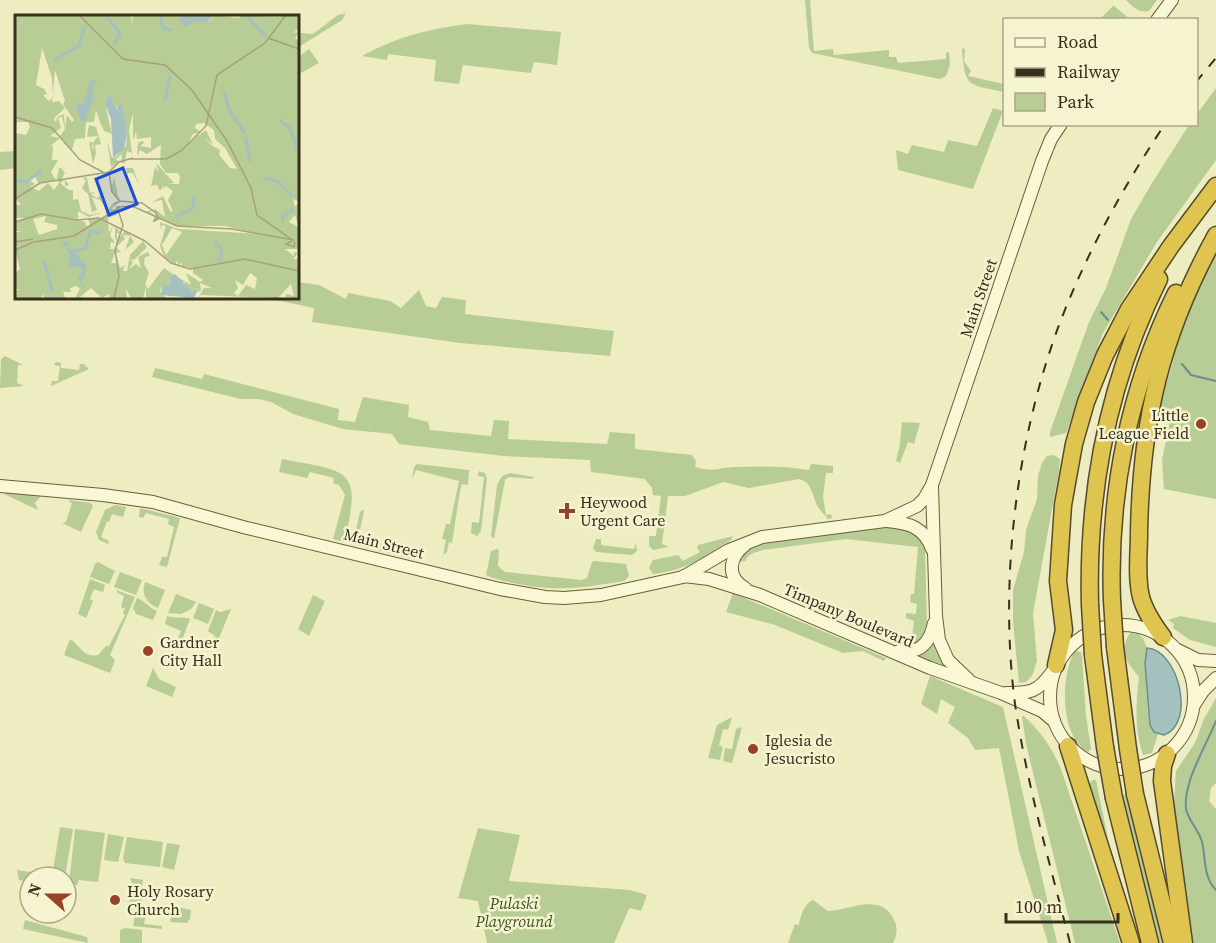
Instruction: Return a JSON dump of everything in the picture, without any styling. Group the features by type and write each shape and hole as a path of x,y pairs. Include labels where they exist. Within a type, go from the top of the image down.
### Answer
{"highway":[{"path":"1054,668 1064,630 1058,581 1061,525 1069,468 1083,409 1100,366 1129,309 1171,246 1216,186"},
{"path":"1150,943 1114,798 1093,655 1090,556 1093,506 1102,441 1113,396 1133,338 1153,291 1202,206"},
{"path":"1172,943 1135,794 1128,749 1115,647 1112,546 1116,489 1134,401 1165,317 1184,277 1216,224"},
{"path":"1168,642 1144,605 1139,583 1139,510 1143,452 1152,400 1166,349 1190,288 1216,236"},
{"path":"1068,746 1131,943"},
{"path":"1167,754 1162,770 1162,781 1184,943"}],"main road":[{"path":"1158,18 1172,0"},
{"name":"Main Street","path":"0,486 153,502 500,589 545,597 593,596 682,576 729,550 773,534 885,521 917,506 932,485 1044,156 1060,126"},
{"name":"Main Street","path":"932,485 936,616 944,654 952,665 971,681"},
{"path":"885,521 906,523 921,530 930,544 933,556"},
{"path":"752,540 733,558 731,572 740,585 760,595"},
{"name":"Timpany Boulevard","path":"682,576 709,579 760,595 948,675 1002,693 1042,711 1054,721"},
{"path":"886,649 905,652 920,649 930,638 936,616"},
{"path":"1216,661 1196,659 1146,630 1128,626 1103,628 1077,640 1054,668 1050,700 1054,721 1068,746 1092,763 1114,768 1139,767 1167,754 1186,731 1194,705 1203,690 1216,678"},
{"path":"1168,642 1188,671 1194,705"},
{"name":"Timpany Boulevard","path":"1002,693 1029,693 1041,686 1054,668"}],"green space":[{"path":"805,0 810,0 814,51 833,49 834,55 889,50 889,57 896,57 898,63 946,59 946,53 949,52 950,65 946,76 940,79 812,53 809,48"},
{"path":"1126,0 1157,0 1149,11 1142,11"},
{"path":"1114,6 1129,18 1101,18"},
{"path":"346,13 342,20 298,47 298,30 300,33 313,34 338,15"},
{"path":"467,24 561,32 557,65 534,62 531,73 463,65 459,84 434,81 436,60 388,54 387,60 362,56 413,35"},
{"path":"962,48 965,49 964,61 971,71 968,76 1003,84 1003,92 975,85 970,82 965,71"},
{"path":"309,49 319,63 298,74 298,57"},
{"path":"1216,88 1216,160 1157,242 1103,333 1066,433 1050,437 1089,322 1106,288 1131,219 1188,126 1198,126 1198,113"},
{"path":"993,108 1003,111 973,189 898,170 896,150 908,154 912,145 944,152 948,140 977,146"},
{"path":"15,151 15,168 0,170 0,152"},
{"path":"1216,248 1216,499 1164,489 1162,460 1171,416 1169,412 1159,408 1173,362 1179,330"},
{"path":"298,282 319,285 346,299 348,293 390,301 401,308 419,290 426,306 436,308 442,297 466,300 465,314 614,331 610,356 460,343 312,322 314,308 267,298 298,298"},
{"path":"5,356 23,365 18,365 17,383 24,386 0,388 1,359"},
{"path":"56,362 61,363 61,368 79,370 80,364 84,364 89,369 51,386 52,381 58,381 60,366 54,365"},
{"path":"155,368 202,379 204,374 339,409 338,420 355,422 363,397 409,405 408,417 428,422 430,430 491,436 494,420 509,421 508,439 607,444 610,432 635,434 635,449 692,455 696,461 695,467 707,470 764,466 809,470 811,464 833,466 833,473 826,473 823,497 826,515 831,514 832,518 828,519 820,510 810,487 799,479 749,488 723,482 685,496 668,496 662,544 669,547 653,550 649,546 649,536 656,536 661,496 653,495 652,488 645,479 591,472 590,460 504,456 399,444 392,434 343,429 293,414 271,402 241,399 152,377"},
{"path":"902,422 920,423 914,444 908,442 900,463 896,461"},
{"path":"1054,455 1060,459 1059,471 1033,613 1037,661 1032,676 1026,682 1019,683 1013,621 1013,590 1024,552 1026,530 1037,499 1038,476 1047,456"},
{"path":"282,459 323,467 345,477 350,486 352,499 344,542 333,539 345,495 339,485 333,483 334,478 310,472 307,478 279,472"},
{"path":"417,464 469,470 468,485 462,484 460,491 452,543 449,542 447,552 443,555 446,540 442,539 446,524 450,524 459,481 416,470 412,479 414,467"},
{"path":"479,471 485,473 487,478 481,531 477,536 471,533 472,522 479,523 484,477 478,476"},
{"path":"510,473 534,477 532,479 509,477 505,480 494,539 491,536 497,485 502,476"},
{"path":"5,492 42,495 35,503 38,510 4,494"},
{"path":"69,500 91,503 93,506 81,532 62,523 66,522 72,503"},
{"path":"115,505 126,507 123,517 112,514 109,522 107,521 101,537 109,541 108,544 99,540 96,532 105,510"},
{"path":"140,508 180,518 167,567 159,565 162,557 167,557 174,527 168,524 169,519 146,513 143,518 139,517"},
{"path":"363,510 358,539 411,554 410,558 353,544 360,512"},
{"path":"904,525 921,534 925,548 927,630 924,639 911,647 914,621 906,618 906,613 916,614 917,604 910,602 911,594 914,594 918,547 846,539 763,550 739,562 740,554 764,543"},
{"path":"733,536 731,540 686,566 653,574 649,568 653,560 678,555 683,561 700,552 698,545"},
{"path":"596,539 601,539 601,545 634,549 636,543 637,551 632,555 596,552 593,548"},
{"path":"499,550 498,566 505,572 581,580 587,578 594,561 626,564 629,576 624,581 568,588 513,583 486,575 491,551"},
{"path":"98,562 115,571 109,584 90,577"},
{"path":"120,572 142,580 136,595 114,587"},
{"path":"90,579 105,585 103,592 94,589 90,599 93,601 86,618 78,614"},
{"path":"145,582 165,590 158,608 145,598"},
{"path":"116,590 135,597 110,655 115,660 110,673 64,655 70,639 89,655 98,655 106,646 109,646 125,615 123,613 125,609 121,607 124,596"},
{"path":"733,593 886,658 884,661 863,651 843,653 775,625 726,612"},
{"path":"176,594 196,602 191,609 181,614 168,613"},
{"path":"313,595 325,601 309,636 298,629"},
{"path":"137,598 157,611 153,620 136,614 133,608"},
{"path":"199,603 214,609 208,624 193,618"},
{"path":"231,609 216,645 213,643 215,636 208,631 216,610 220,612"},
{"path":"167,616 190,619 182,640 178,639 181,631 165,624"},
{"path":"1180,616 1216,623 1216,647 1190,640 1173,628 1174,624 1168,620"},
{"path":"1130,633 1138,634 1143,638 1147,648 1145,663 1148,714 1150,725 1158,734 1152,753 1143,755 1137,726 1139,677 1124,651"},
{"path":"933,641 949,668 947,671 915,658"},
{"path":"1075,651 1081,652 1082,657 1091,749 1088,752 1072,733 1065,705 1067,675"},
{"path":"153,668 159,679 176,687 172,697 146,686"},
{"path":"930,676 1003,707 1057,943 1048,943 1019,851 999,748 975,750 968,738 948,723 955,707 941,699 937,714 921,704"},
{"path":"1216,698 1216,783 1211,788 1209,801 1216,809 1216,943 1193,943 1173,817 1176,771 1195,743 1204,719"},
{"path":"1022,716 1030,722 1045,741 1061,769 1120,943 1075,943 1026,744"},
{"path":"732,717 728,730 723,729 719,745 723,747 720,760 708,758 717,725"},
{"path":"742,727 732,763 723,761 725,748 732,749 736,729"},
{"path":"1092,780 1096,780 1108,839 1088,787"},
{"path":"1129,794 1165,943 1156,943 1120,796"},
{"path":"60,827 73,829 67,865 54,865"},
{"name":"Pulaski Playground","path":"478,828 520,835 509,881 630,890 647,895 641,911 630,908 614,943 487,943 478,901 458,898"},
{"path":"75,829 105,833 98,882 79,880 78,882 78,865 71,865"},
{"path":"108,834 124,837 118,862 104,860"},
{"path":"127,837 163,842 160,867 125,863 123,859"},
{"path":"167,843 180,845 174,870 162,867"},
{"path":"130,878 143,880 141,892 143,898 136,908 129,906 132,883"},
{"path":"813,900 828,911 873,904 881,906 888,911 895,923 896,932 893,943 788,943 795,924 799,925 803,910"},
{"path":"143,905 147,908 144,924 162,926 162,929 133,926 136,911"},
{"path":"173,906 191,910 187,923 170,922"},
{"path":"24,925 43,925 87,937 88,943 23,929"},
{"path":"125,928 142,930 142,943 120,943 120,930"}],"water":[{"path":"1147,648 1158,652 1168,661 1180,688 1179,717 1174,728 1164,735 1154,732 1150,725 1145,663"}],"waterway":[{"path":"1101,312 1108,320"},
{"path":"1182,364 1191,375 1216,381"},
{"path":"1216,721 1196,764 1186,798 1186,809 1201,838 1207,874 1216,890"}],"railway":[{"path":"1198,80 1216,58"},
{"path":"1070,943 1032,794 1015,704 1009,609 1015,512 1032,416 1059,325 1081,272 1106,222 1164,126"}],"place":[{"name":"Little League Field","path":"1201,424"},
{"name":"Heywood Urgent Care","path":"567,511"},
{"name":"Gardner City Hall","path":"148,651"},
{"name":"Iglesia de Jesucristo","path":"753,749"},
{"name":"Holy Rosary Church","path":"115,900"}]}
